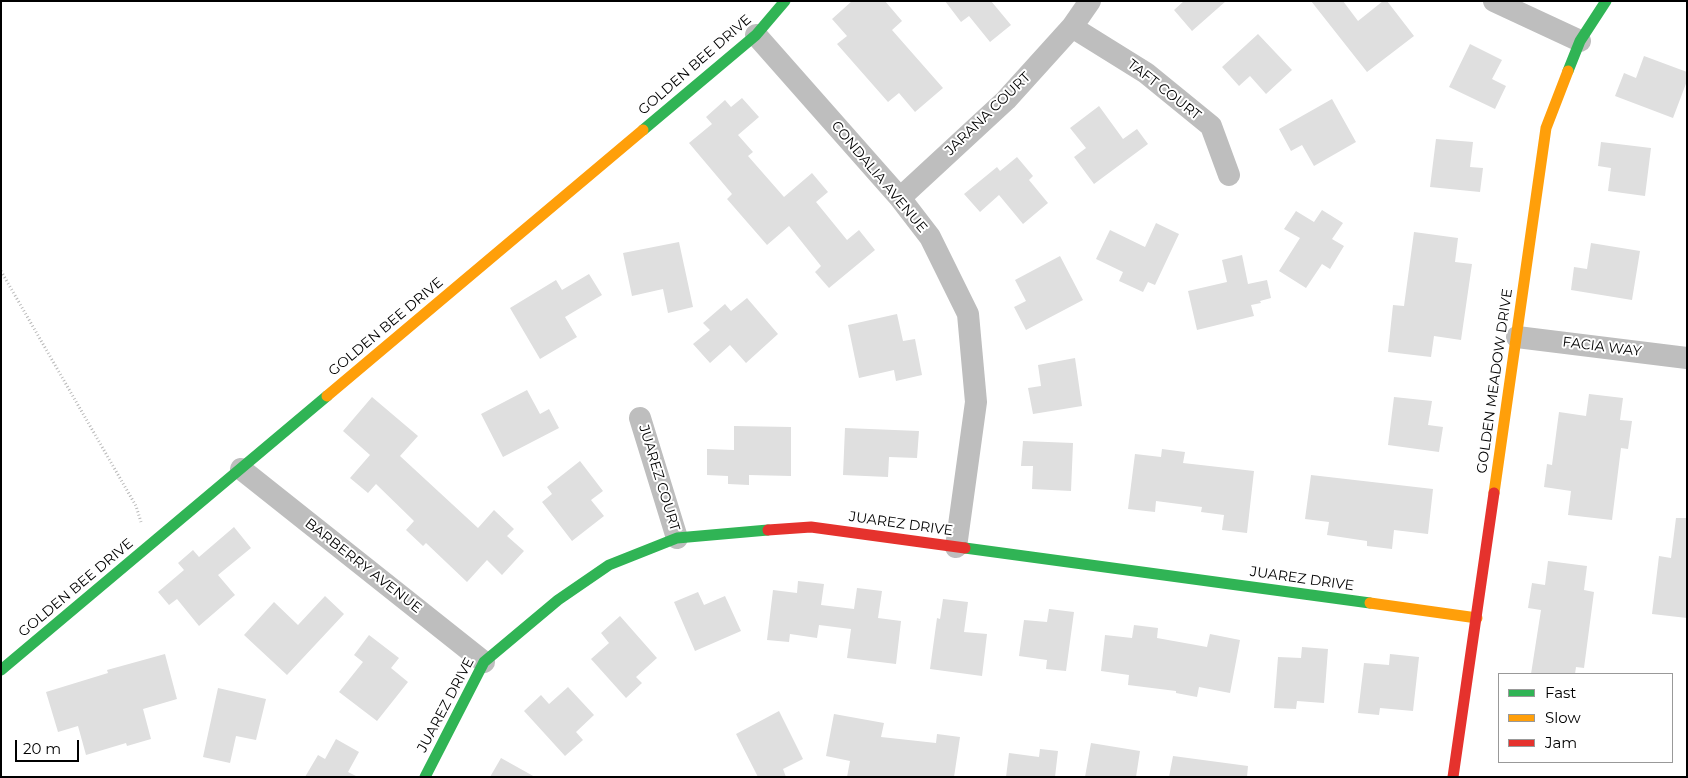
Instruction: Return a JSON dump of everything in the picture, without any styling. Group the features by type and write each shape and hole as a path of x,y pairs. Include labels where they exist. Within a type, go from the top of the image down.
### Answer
{"street":[{"name":"GOLDEN BEE DRIVE","path":"1,670 756,35 784,1"},
{"name":"JARANA COURT","path":"900,198 1006,100 1072,27 1090,1"},
{"path":"1494,1 1580,41"},
{"name":"GOLDEN MEADOW DRIVE","path":"1453,777 1546,128 1580,41 1606,1"},
{"name":"TAFT COURT","path":"1072,27 1146,73 1211,126 1229,176"},
{"name":"CONDALIA AVENUE","path":"756,35 900,198 930,237 968,314 976,402 956,547"},
{"name":"FACIA WAY","path":"1517,336 1687,358"},
{"name":"JUAREZ COURT","path":"640,418 677,538"},
{"name":"BARBERRY AVENUE","path":"241,469 484,662"},
{"name":"JUAREZ DRIVE","path":"425,777 484,662 558,600 609,565 677,538 811,527 1477,618"}],"path":[{"path":"1,271 136,506 148,547"}],"building":[{"path":"852,1 885,1 902,21 892,30 943,88 915,112 899,93 888,102 837,44 847,36 832,19"},
{"path":"945,1 991,1 1011,25 990,42 969,16 961,22"},
{"path":"1184,1 1226,1 1192,31 1174,10"},
{"path":"1311,1 1343,1 1358,21 1383,1 1387,1 1414,36 1367,72"},
{"path":"1258,34 1292,70 1266,94 1250,76 1239,86 1222,67"},
{"path":"1470,44 1502,60 1492,79 1506,86 1495,109 1449,87"},
{"path":"1644,56 1687,72 1687,81 1673,118 1615,96 1624,73 1636,78"},
{"path":"742,98 759,117 738,135 753,152 748,156 784,197 812,173 828,192 816,202 847,240 859,230 875,250 829,288 815,272 821,266 789,226 767,245 727,199 732,194 689,143 712,124 706,117 725,100 731,107"},
{"path":"1332,99 1356,142 1314,166 1302,145 1291,151 1279,129"},
{"path":"1099,106 1123,139 1137,129 1148,144 1094,184 1074,157 1086,148 1070,128"},
{"path":"1436,139 1473,142 1470,167 1483,168 1480,192 1430,187"},
{"path":"1601,142 1651,148 1645,196 1608,191 1611,168 1598,166"},
{"path":"1017,157 1033,176 1029,180 1048,203 1023,224 999,195 980,212 964,194 997,167 1000,171"},
{"path":"1322,210 1343,223 1332,239 1344,246 1330,269 1322,264 1306,288 1279,271 1300,238 1284,229 1296,211 1314,222"},
{"path":"1156,223 1179,234 1155,285 1148,282 1143,292 1119,281 1123,272 1096,259 1110,230 1145,247"},
{"path":"1414,232 1458,238 1455,262 1472,264 1461,340 1434,336 1431,357 1388,352 1393,305 1404,306"},
{"path":"679,242 693,307 668,313 663,289 632,296 623,253"},
{"path":"1591,243 1640,251 1632,300 1571,290 1574,267 1587,269"},
{"path":"1242,255 1248,284 1267,280 1271,298 1251,305 1254,316 1197,330 1188,291 1227,282 1222,260"},
{"path":"1060,256 1083,300 1026,330 1014,307 1026,301 1015,280"},
{"path":"589,274 602,295 565,317 577,337 540,359 510,308 556,280 562,290"},
{"path":"747,298 778,334 746,363 730,345 710,363 693,344 710,330 703,323 725,304 731,311"},
{"path":"897,314 903,341 915,339 922,375 896,381 894,370 859,378 848,325"},
{"path":"1075,358 1082,406 1033,414 1028,388 1041,386 1038,365"},
{"path":"527,390 540,414 549,409 559,428 503,457 481,414"},
{"path":"1589,394 1623,398 1620,420 1632,421 1628,449 1621,448 1612,520 1568,515 1571,491 1544,487 1547,464 1552,465 1559,412 1586,416"},
{"path":"372,397 418,436 400,456 478,528 494,510 514,529 507,536 524,551 502,575 487,560 467,582 426,543 423,546 406,530 414,521 376,484 368,493 350,478 370,455 343,431"},
{"path":"1394,397 1432,401 1428,425 1443,427 1439,452 1388,445"},
{"path":"734,426 791,427 791,476 749,475 749,485 728,484 728,476 707,475 707,449 734,450"},
{"path":"845,428 919,431 917,458 889,457 888,477 843,475"},
{"path":"1023,441 1073,443 1071,491 1032,489 1033,466 1021,466"},
{"path":"1162,449 1185,452 1183,463 1254,471 1247,533 1222,530 1224,515 1201,512 1202,507 1156,501 1155,512 1128,509 1135,454 1161,457"},
{"path":"580,461 603,491 591,500 604,516 572,541 542,502 552,494 547,487"},
{"path":"1311,475 1433,489 1428,534 1394,530 1392,549 1367,546 1367,541 1327,535 1329,522 1305,519"},
{"path":"1676,518 1687,518 1687,618 1652,614 1659,556 1671,558"},
{"path":"234,527 251,548 218,575 235,595 199,626 177,599 169,605 158,592 184,570 178,563 193,550 199,557"},
{"path":"1548,561 1587,566 1584,590 1594,592 1584,668 1576,667 1575,673 1531,673 1541,610 1528,608 1532,583 1545,585"},
{"path":"798,581 824,584 821,605 854,609 857,588 882,591 878,618 901,621 896,664 847,658 851,629 819,625 817,638 790,634 789,642 767,640 773,590 797,593"},
{"path":"698,592 704,605 725,596 741,631 695,651 674,602"},
{"path":"325,596 344,614 287,675 244,635 274,602 298,625"},
{"path":"943,599 968,602 964,632 987,634 982,676 930,669 937,618 940,619"},
{"path":"1049,609 1074,612 1066,671 1046,669 1047,660 1019,656 1024,620 1047,622"},
{"path":"620,616 657,658 636,677 642,683 626,698 591,659 609,643 601,633"},
{"path":"1134,625 1158,628 1157,638 1207,647 1210,634 1240,640 1230,693 1199,687 1197,697 1176,693 1176,691 1128,685 1129,675 1101,671 1105,635 1132,638"},
{"path":"369,635 399,658 391,668 408,682 377,721 339,692 363,662 354,655"},
{"path":"1302,647 1328,649 1324,703 1297,701 1296,709 1274,708 1278,657 1301,658"},
{"path":"165,654 177,699 143,709 151,739 127,746 126,743 86,755 78,726 58,732 46,692 108,673 107,670"},
{"path":"1390,654 1419,657 1413,711 1380,708 1379,715 1358,713 1364,663 1389,665"},
{"path":"568,687 594,715 576,732 583,740 565,756 524,711 541,695 549,704"},
{"path":"218,688 266,699 256,740 236,736 230,763 203,757"},
{"path":"779,711 803,759 783,769 786,777 758,777 736,734"},
{"path":"834,714 884,723 881,737 936,743 937,734 960,737 954,777 847,777 850,761 826,756"},
{"path":"336,739 359,752 348,772 358,777 305,777 318,755 325,759"},
{"path":"1091,743 1140,751 1136,777 1085,777"},
{"path":"1040,749 1058,751 1055,777 1006,777 1009,753 1039,757"},
{"path":"1173,756 1248,766 1247,777 1169,777"},
{"path":"501,758 535,777 490,777"}],"traffic: fast":[{"path":"643,130 756,35 785,1"},
{"path":"1568,71 1580,41 1606,1"},
{"path":"1,670 327,396"},
{"path":"425,777 484,662 558,600 609,565 677,538 768,530"},
{"path":"965,548 1370,603"}],"traffic: slow":[{"path":"1494,493 1546,128 1568,71"},
{"path":"327,396 643,130"},
{"path":"1370,603 1477,618"}],"traffic: jam":[{"path":"1453,777 1494,493"},
{"path":"768,530 811,527 965,548"}]}
